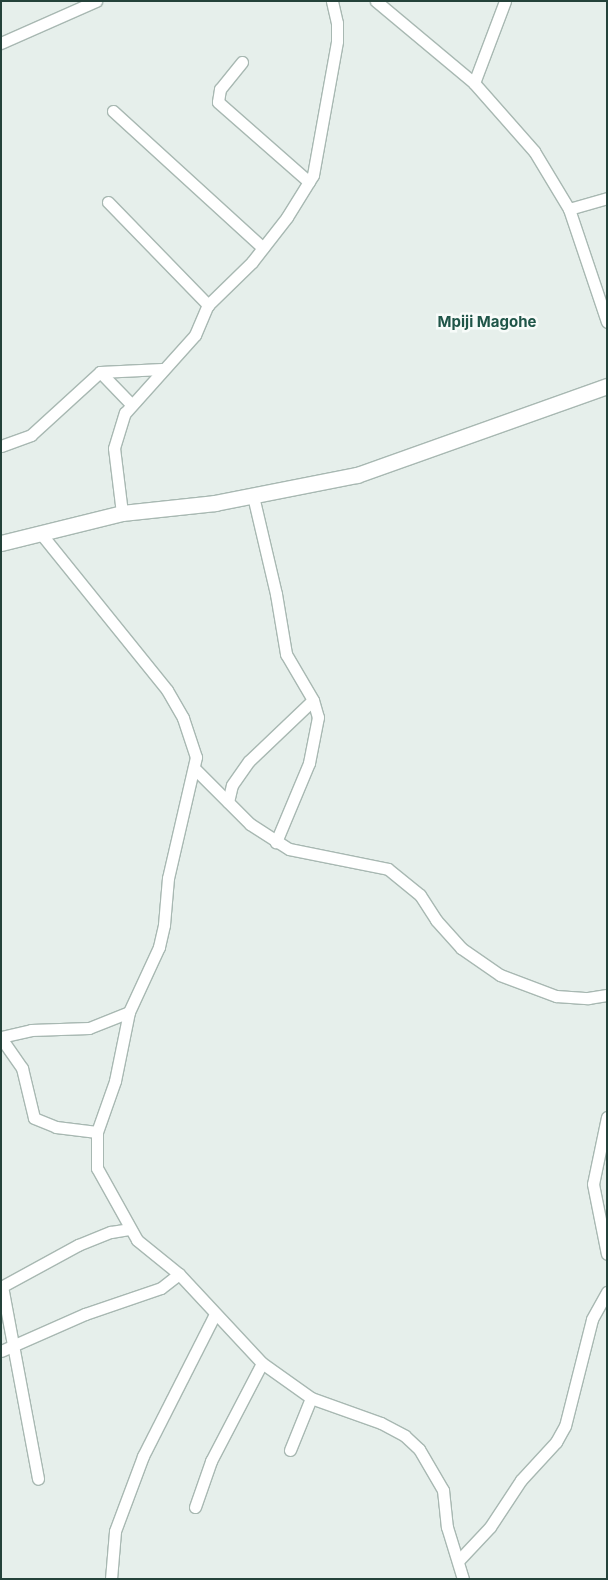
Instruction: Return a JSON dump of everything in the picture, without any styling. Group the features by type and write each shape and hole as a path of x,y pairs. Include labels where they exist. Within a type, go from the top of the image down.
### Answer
{"street":[{"path":"1,43 96,1"},
{"path":"122,513 114,448 119,428 131,404 195,335 208,305 263,248 309,182 318,156 335,55 337,23 332,1"},
{"path":"376,1 474,84 534,151 569,209 607,322"},
{"path":"474,84 505,1"},
{"path":"242,62 220,89 218,102 309,182"},
{"path":"113,112 263,248"},
{"path":"569,209 604,198"},
{"path":"108,202 208,305"},
{"path":"1,446 31,435 100,372 162,369"},
{"path":"100,372 131,404"},
{"path":"1,543 42,535 122,513 253,496 381,468 607,386"},
{"path":"253,496 276,594 286,654 313,700 318,717 316,741 299,793 276,842"},
{"path":"42,535 167,690 192,741 195,769 175,841 159,947 130,1012 115,1081 97,1132 97,1168 129,1229 179,1274 262,1364 310,1398 381,1424 405,1436 419,1449 443,1490 447,1527 459,1560 463,1579"},
{"path":"228,802 232,785 249,761 313,700"},
{"path":"195,769 250,824 276,842 299,853 374,864 388,870 420,895 436,920 461,948 500,975 529,989 574,998 607,994"},
{"path":"97,1132 56,1127 34,1118 28,1104 22,1068 1,1038 31,1030 89,1028 130,1012"},
{"path":"607,1117 593,1184 607,1254"},
{"path":"38,1479 2,1286 78,1245 111,1232 129,1229"},
{"path":"1,1351 85,1314 160,1288 179,1274"},
{"path":"459,1560 490,1527 521,1480 556,1442 565,1426 590,1326 607,1292"},
{"path":"111,1579 115,1531 143,1456 215,1314"},
{"path":"195,1507 211,1461 262,1364"},
{"path":"290,1450 310,1398"}],"district":[{"name":"Mpiji Magohe","path":"487,322"}]}
